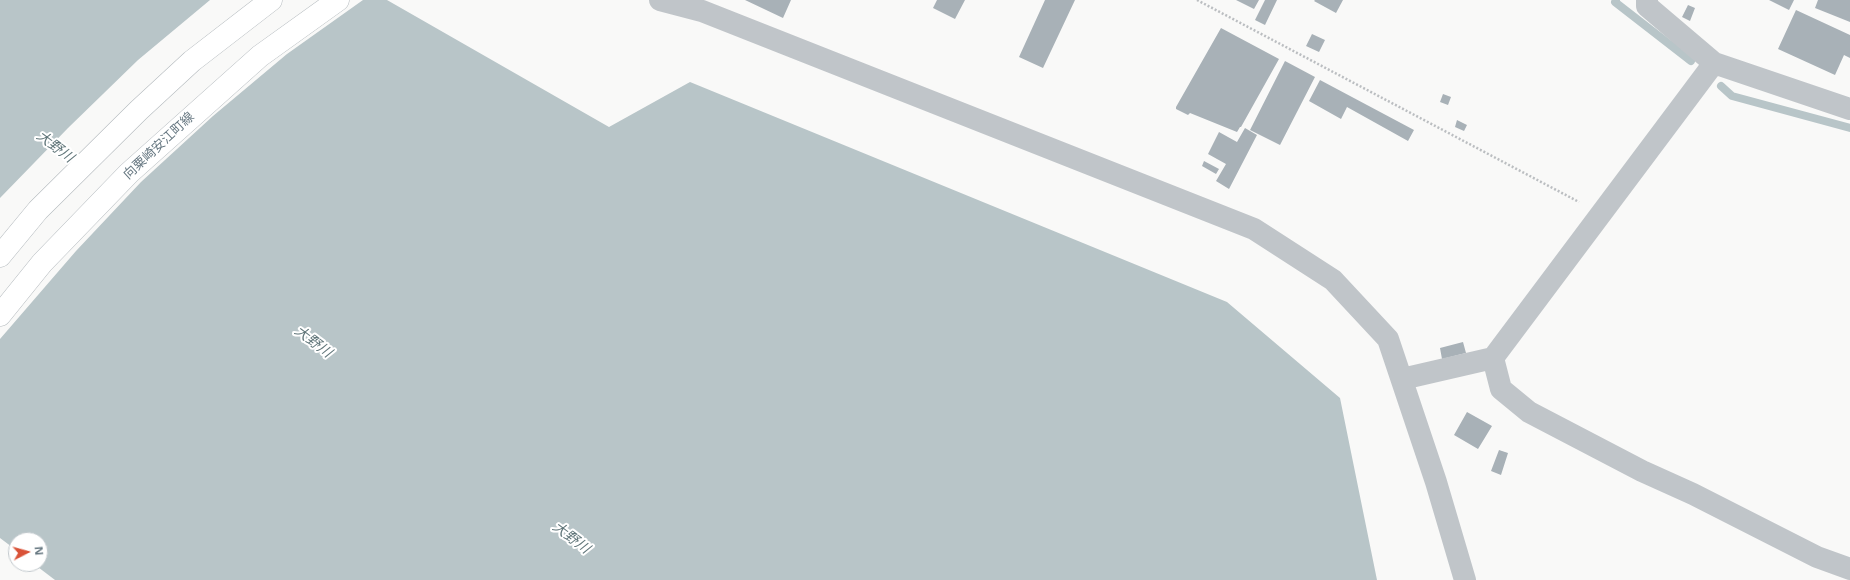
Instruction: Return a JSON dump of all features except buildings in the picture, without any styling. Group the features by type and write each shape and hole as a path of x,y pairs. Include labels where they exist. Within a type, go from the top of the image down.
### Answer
{"main road":[{"path":"0,256 38,210 139,110 192,61 271,0"},
{"name":"向粟崎安江町線","path":"0,315 42,263 129,173 260,56 338,0"}],"street":[{"path":"660,0 702,11 1254,229 1333,280 1388,339 1436,482 1465,580"},
{"path":"1647,0 1647,6 1714,63 1850,109"},
{"path":"1402,379 1493,358 1714,63"},
{"path":"1493,358 1501,389 1529,412 1642,471 1693,494 1817,557 1850,569"}],"path":[{"path":"1197,0 1601,214"}],"water":[{"name":"大野川","path":"0,0 387,0 609,127 690,82 1227,302 1340,398 1377,580 55,580 44,572 48,572 48,532 8,532 8,544 0,538"}],"pier":[{"path":"210,0 363,0 287,54 213,116 141,182 76,251 0,339 0,198 68,128 138,60"}],"waterway":[{"path":"1616,0 1615,2 1691,61"},
{"path":"1721,86 1732,96 1850,128"}]}
